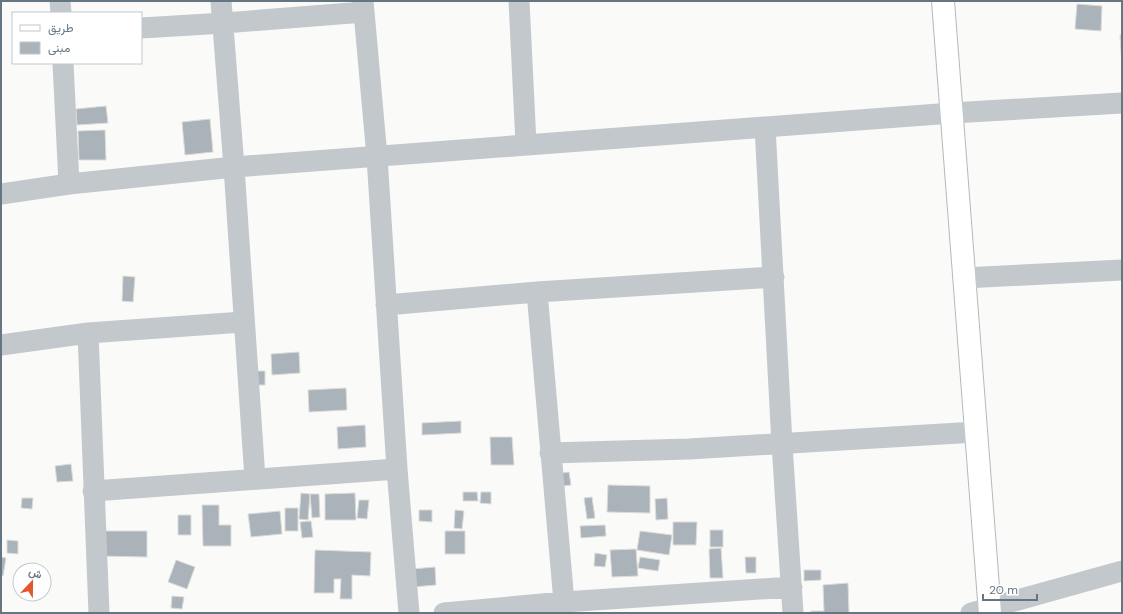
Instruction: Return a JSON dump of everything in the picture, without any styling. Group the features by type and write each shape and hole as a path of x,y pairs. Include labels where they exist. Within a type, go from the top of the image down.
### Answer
{"street":[{"path":"60,1 61,12"},
{"path":"221,1 224,23 243,322 255,479"},
{"path":"519,1 526,144"},
{"path":"943,1 976,432 984,611 1122,571"},
{"path":"142,28 224,23 363,6 377,157 397,469 409,613"},
{"path":"64,64 69,184"},
{"path":"1,194 69,184 234,167 952,112 1122,103"},
{"path":"765,127 782,444 793,613"},
{"path":"964,278 1122,270"},
{"path":"386,305 537,292 774,277"},
{"path":"537,292 564,602"},
{"path":"1,345 88,333 243,322"},
{"path":"88,333 93,491 99,613"},
{"path":"550,453 782,444 976,432"},
{"path":"93,491 397,469"},
{"path":"444,613 564,602 792,587"}],"building":[{"path":"1077,4 1102,6 1101,31 1075,29"},
{"path":"1120,35 1122,35 1122,66"},
{"path":"106,106 108,123 77,125 76,109"},
{"path":"210,119 213,152 185,155 182,122"},
{"path":"105,130 106,160 79,160 78,131"},
{"path":"123,276 135,277 133,302 122,301"},
{"path":"299,352 300,373 272,375 271,354"},
{"path":"248,371 265,371 265,385 248,385"},
{"path":"346,388 347,410 309,412 308,390"},
{"path":"461,421 461,433 422,435 422,423"},
{"path":"365,425 366,447 338,449 337,427"},
{"path":"490,437 512,437 514,465 491,465"},
{"path":"71,464 73,481 57,482 55,466"},
{"path":"569,472 571,485 555,487 554,474"},
{"path":"608,485 650,486 650,513 607,512"},
{"path":"463,492 477,492 478,501 463,501"},
{"path":"481,492 491,492 491,504 480,503"},
{"path":"301,493 310,494 308,520 299,519"},
{"path":"355,493 356,520 325,520 325,494"},
{"path":"310,494 319,494 320,517 312,518"},
{"path":"592,497 595,518 587,519 584,498"},
{"path":"22,498 33,498 32,509 21,508"},
{"path":"667,498 668,519 656,520 655,499"},
{"path":"359,500 369,500 367,519 357,518"},
{"path":"202,505 219,505 219,525 231,525 231,546 203,546"},
{"path":"285,508 298,508 298,531 285,531"},
{"path":"419,510 432,510 432,522 419,521"},
{"path":"455,510 464,511 462,529 454,528"},
{"path":"280,511 282,534 251,537 248,514"},
{"path":"178,515 191,515 191,535 178,535"},
{"path":"311,521 313,537 302,538 300,522"},
{"path":"673,522 697,522 696,545 673,545"},
{"path":"605,525 606,536 581,538 580,526"},
{"path":"710,530 723,530 723,547 710,547"},
{"path":"99,531 147,531 147,557 99,556"},
{"path":"445,531 465,531 465,554 445,554"},
{"path":"640,531 672,535 669,555 637,550"},
{"path":"7,540 18,541 18,554 7,553"},
{"path":"721,548 723,578 710,578 709,549"},
{"path":"636,549 638,576 612,577 610,550"},
{"path":"315,550 371,552 370,576 352,575 352,599 340,599 341,579 334,579 334,593 314,593"},
{"path":"595,553 607,555 605,567 594,566"},
{"path":"1,557 6,558 3,576 1,575"},
{"path":"640,557 660,560 658,571 638,568"},
{"path":"745,557 756,557 756,573 746,573"},
{"path":"176,560 195,567 187,589 168,582"},
{"path":"435,567 436,585 413,587 412,569"},
{"path":"804,570 821,570 821,580 804,581"},
{"path":"848,583 849,613 811,613 811,611 824,611 823,585"},
{"path":"172,596 184,597 182,609 171,608"}]}
